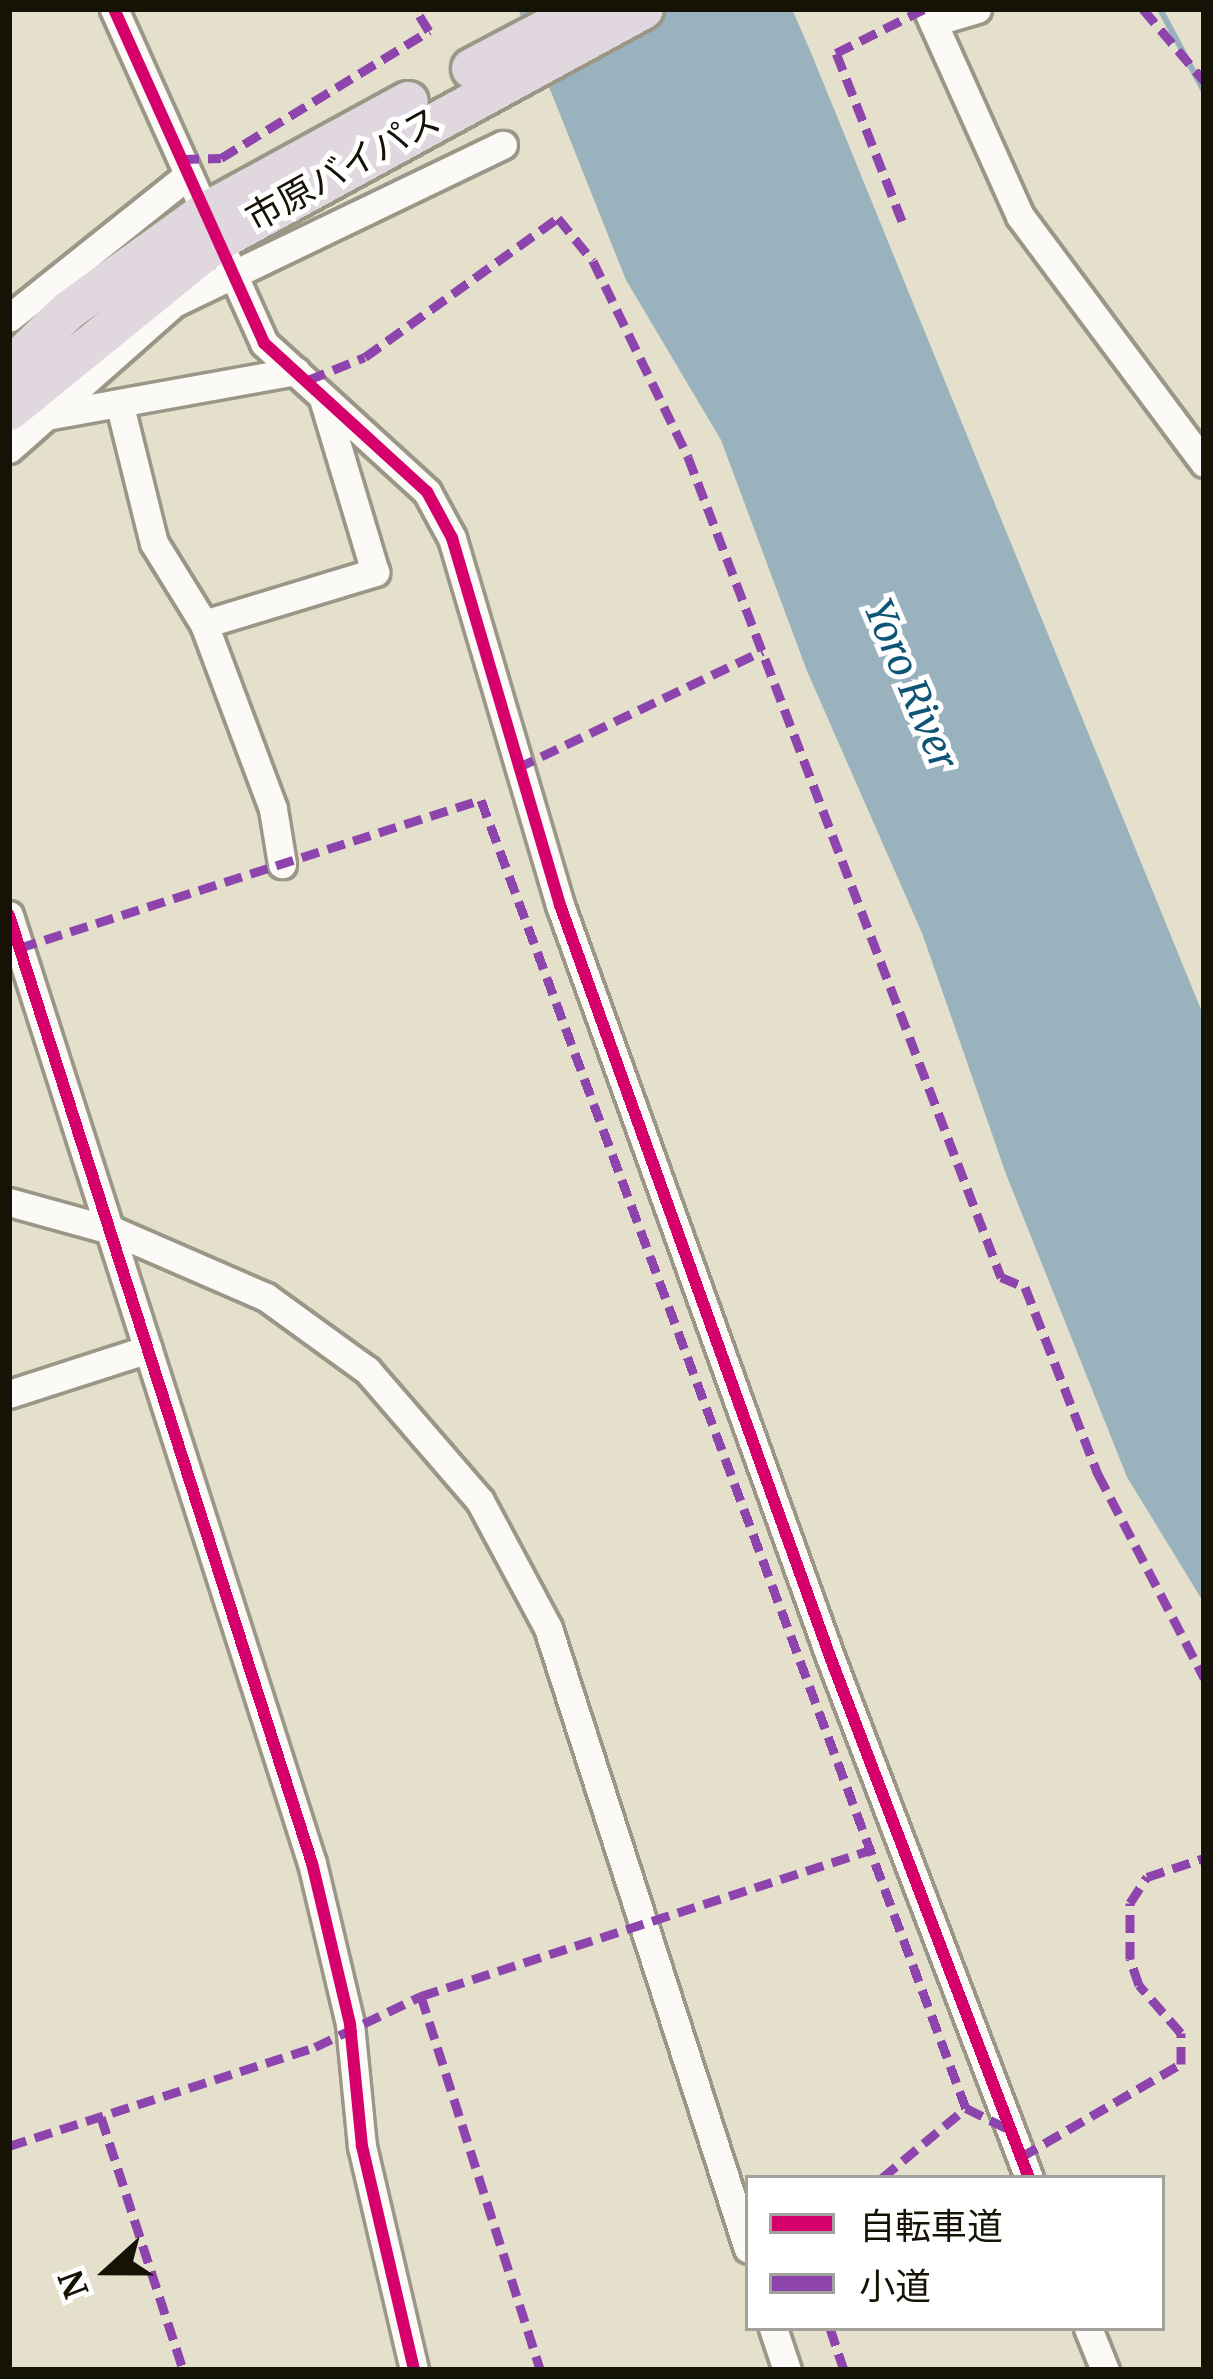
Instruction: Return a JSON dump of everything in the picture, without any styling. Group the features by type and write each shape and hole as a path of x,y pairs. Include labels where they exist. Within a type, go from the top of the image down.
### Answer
{"highway":[{"name":"市原バイパス","path":"27,413 218,242 405,117 583,9"},
{"name":"市原バイパス","path":"405,117 643,9"},
{"name":"市原バイパス","path":"9,367 68,310 218,242"}],"street":[{"path":"114,9 264,343 427,491 452,538 560,905 829,1654 1028,2175"},
{"path":"977,9 930,15 1020,216 1204,463"},
{"path":"218,242 503,145"},
{"path":"9,318 188,175"},
{"path":"9,449 27,413 120,406 296,371"},
{"path":"204,624 375,572 320,391"},
{"path":"120,406 154,543 204,624 278,824 282,864"},
{"path":"9,915 114,1231 312,1864 350,2024 362,2146 414,2370"},
{"path":"9,1202 114,1231 266,1297 368,1370 481,1501 548,1628 745,2240"},
{"path":"9,1394 148,1349"},
{"path":"774,2331 787,2370"},
{"path":"1089,2331 1105,2370"}],"water":[{"name":"Yoro River","path":"518,9 792,9 812,55 1204,1017 1204,1603 1127,1477 1006,1174 922,933 807,671 721,440 626,280"}],"waterway":[{"path":"1160,9 1204,91"}],"marked path":[{"path":"181,159 221,158 429,31 415,9"},
{"path":"902,221 836,53 924,9"},
{"path":"1143,9 1204,81"},
{"path":"308,380 365,357 558,218 593,261 688,457 1001,1277 1025,1287 1098,1474 1204,1678"},
{"path":"517,768 762,651"},
{"path":"19,948 481,800 966,2108 1012,2131"},
{"path":"9,2146 315,2047 421,1996 868,1851"},
{"path":"1021,2157 1181,2064 1181,2033 1139,1985 1130,1959 1130,1903 1147,1877 1204,1858"},
{"path":"421,1996 540,2370"},
{"path":"886,2175 966,2108"},
{"path":"101,2117 183,2370"},
{"path":"831,2331 844,2370"}],"cycle path":[{"path":"114,9 264,343 427,492 452,538 560,905 829,1654 1028,2175"},
{"path":"9,915 312,1863 350,2024 362,2146 414,2370"}]}
